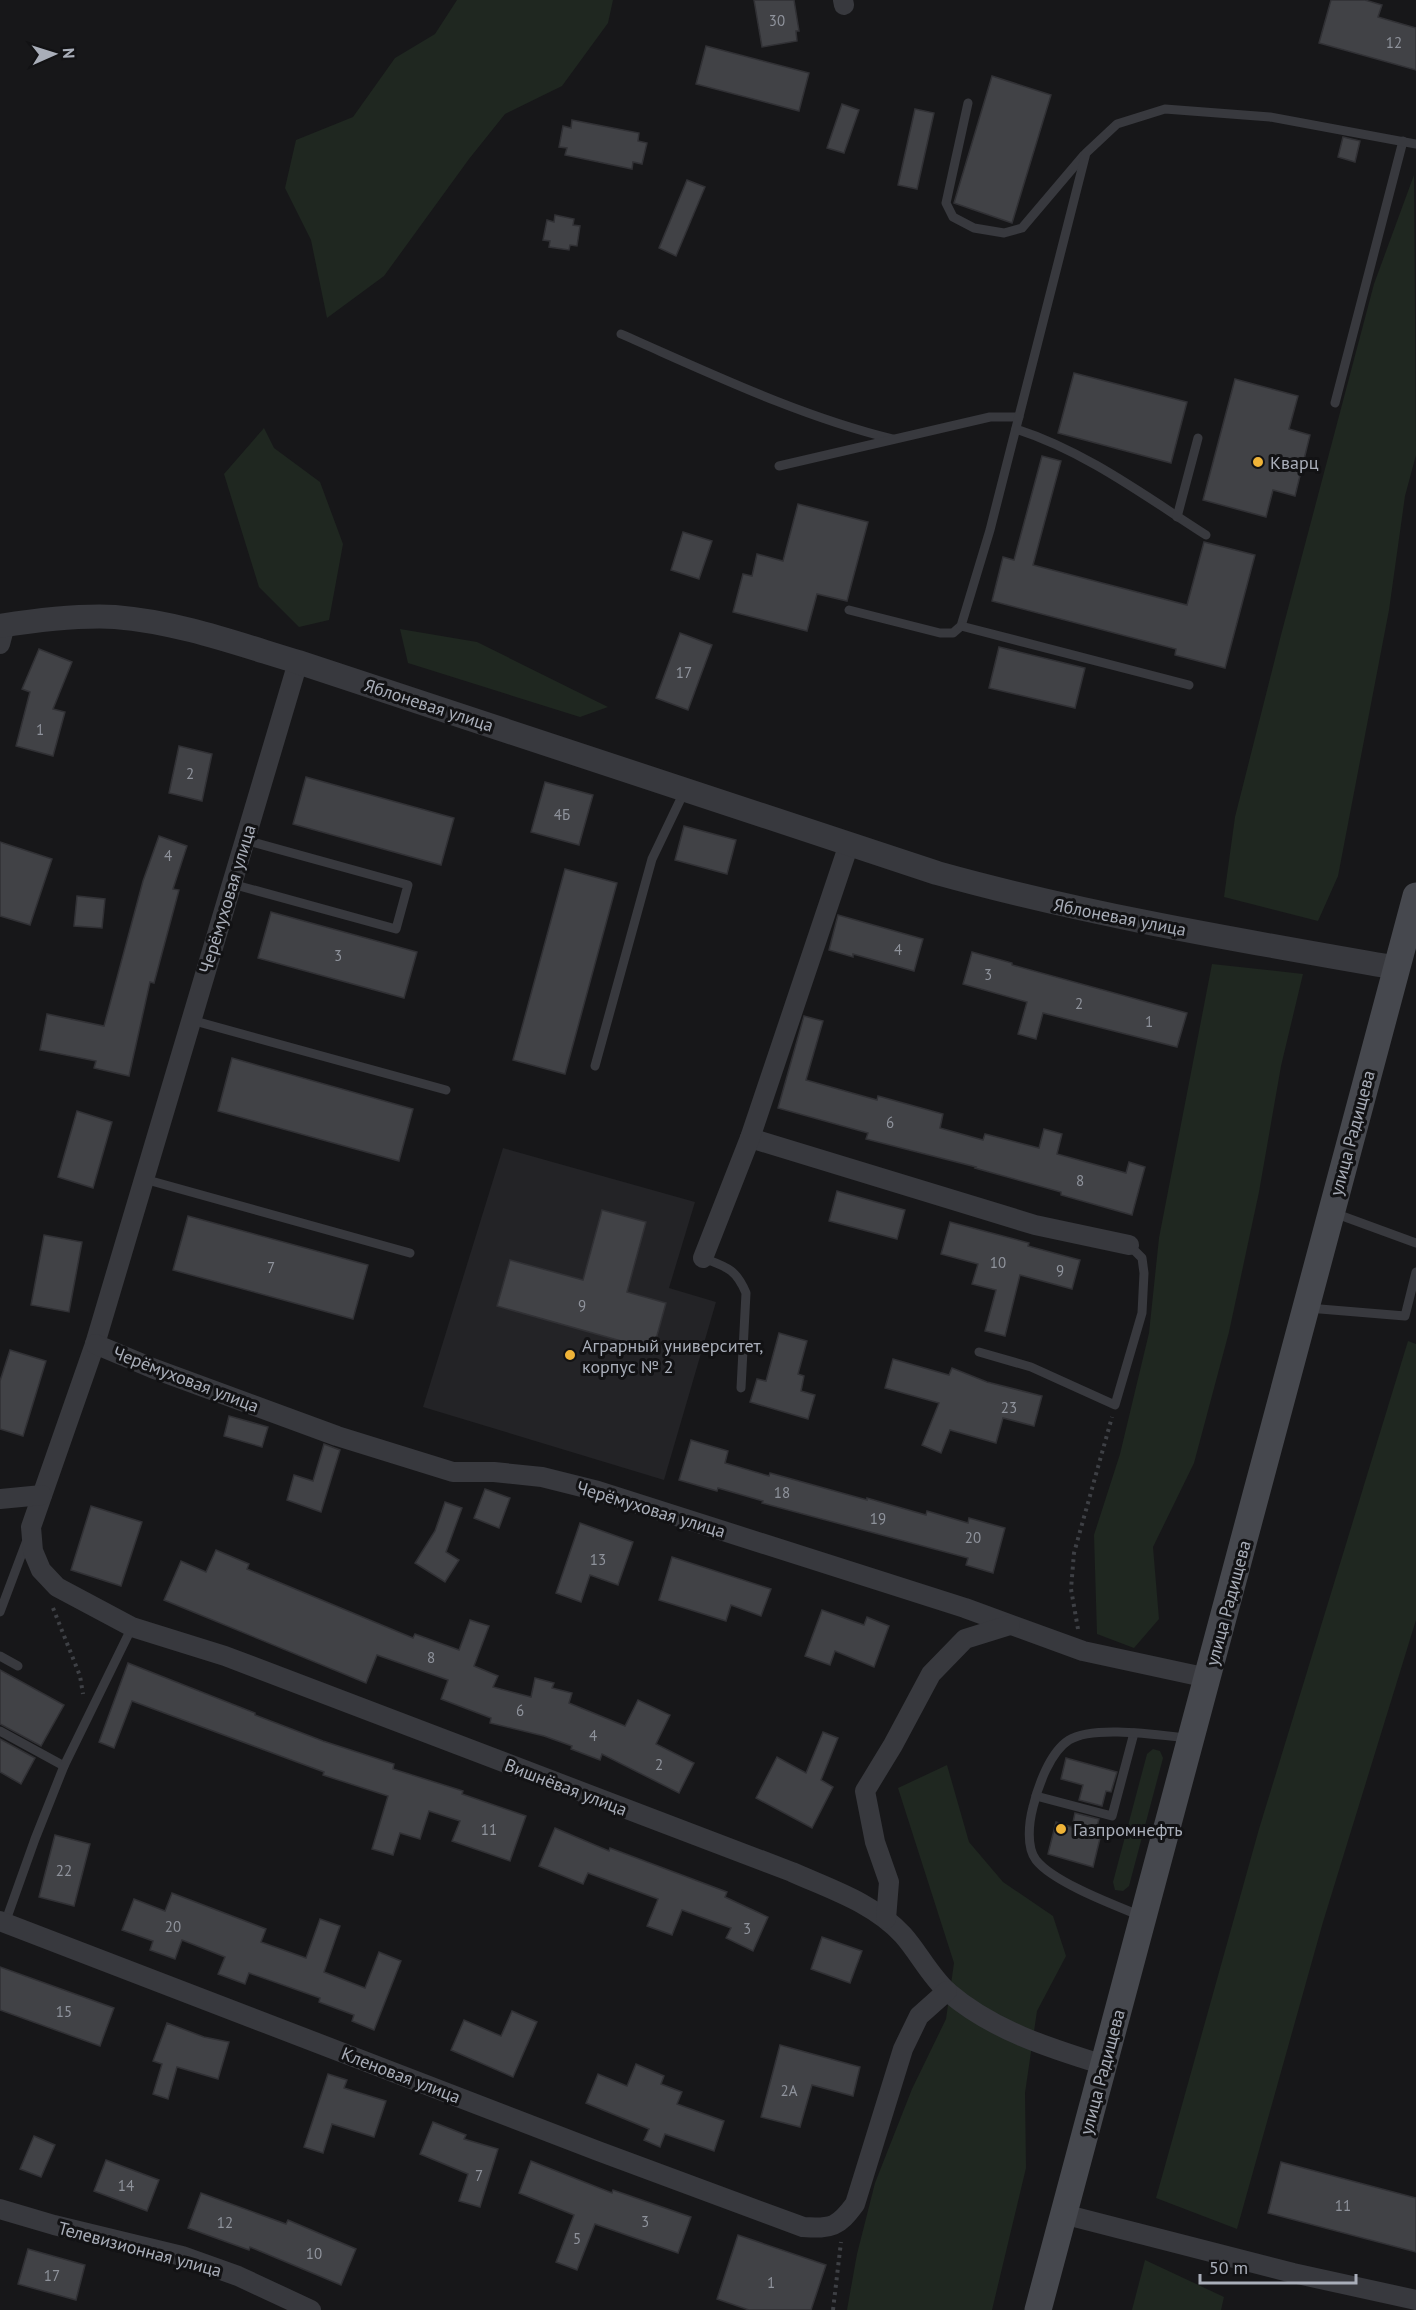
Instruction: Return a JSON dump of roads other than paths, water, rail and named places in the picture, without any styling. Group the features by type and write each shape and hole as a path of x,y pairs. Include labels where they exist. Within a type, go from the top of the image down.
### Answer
{"main road":[{"name":"улица Радищева","path":"1038,2310 1331,1212 1404,959 1416,896"}],"street":[{"name":"Яблоневая улица","path":"2,632 64,618 113,617 154,622 190,630 298,662 937,873 1020,896 1208,934 1404,959"},
{"name":"Черёмуховая улица","path":"31,1527 95,1344 298,662"},
{"path":"703,1258 750,1138 849,844"},
{"path":"750,1138 1035,1225 1129,1245"},
{"name":"Черёмуховая улица","path":"95,1344 152,1368 326,1432 453,1472 494,1472 542,1477 597,1491 965,1608 1083,1651 1208,1678"},
{"path":"0,1499 42,1494"},
{"name":"Вишнёвая улица","path":"31,1527 33,1551 41,1570 57,1587 132,1627 225,1656 792,1872 857,1901 886,1919 903,1935 947,1991 982,2017 1042,2046 1104,2065"},
{"path":"886,1919 889,1882 875,1842 865,1791 931,1674 965,1639 1010,1625"},
{"name":"Кленовая улица","path":"3,1922 587,2147 803,2227 824,2228 842,2220 855,2204 903,2049 919,2016 947,1991"},
{"name":"Телевизионная улица","path":"0,2209 54,2225 182,2256 238,2276 311,2310"},
{"path":"1063,2214 1293,2273 1416,2300"}],"lane":[{"path":"968,103 946,203 953,217 974,228 1004,233 1022,228 1086,153 1117,124 1166,109 1270,117 1416,144"},
{"path":"1335,403 1403,141"},
{"path":"849,610 940,633 953,633 961,626 990,530 1020,417 1086,153"},
{"path":"621,334 845,427 893,439"},
{"path":"779,466 990,417 1020,417"},
{"path":"1016,429 1075,452 1206,535"},
{"path":"1177,517 1198,438"},
{"path":"961,626 1189,685"},
{"path":"595,1066 652,859 685,790"},
{"path":"232,884 396,929 408,885 245,840"},
{"path":"191,1020 446,1090"},
{"path":"144,1179 410,1253"},
{"path":"1331,1212 1416,1243"},
{"path":"979,1352 1031,1367 1115,1405 1142,1313 1144,1273 1142,1258 1129,1245"},
{"path":"703,1258 730,1268 741,1280 747,1293 741,1388"},
{"path":"1306,1308 1405,1316 1416,1272"},
{"path":"0,1612 31,1527"},
{"path":"3,1922 64,1766 132,1627"},
{"path":"0,1656 18,1666"},
{"path":"0,1731 64,1766"},
{"path":"1144,1917 1055,1876 1036,1860 1030,1846 1030,1819 1036,1796 1054,1756 1069,1740 1092,1733 1134,1733 1192,1739"},
{"path":"1036,1796 1112,1816 1134,1733"}],"place":[{"name":"Кварц","path":"1258,462"},
{"name":"Аграрный университет, корпус № 2","path":"570,1355"},
{"name":"Газпромнефть","path":"1061,1829"}]}
